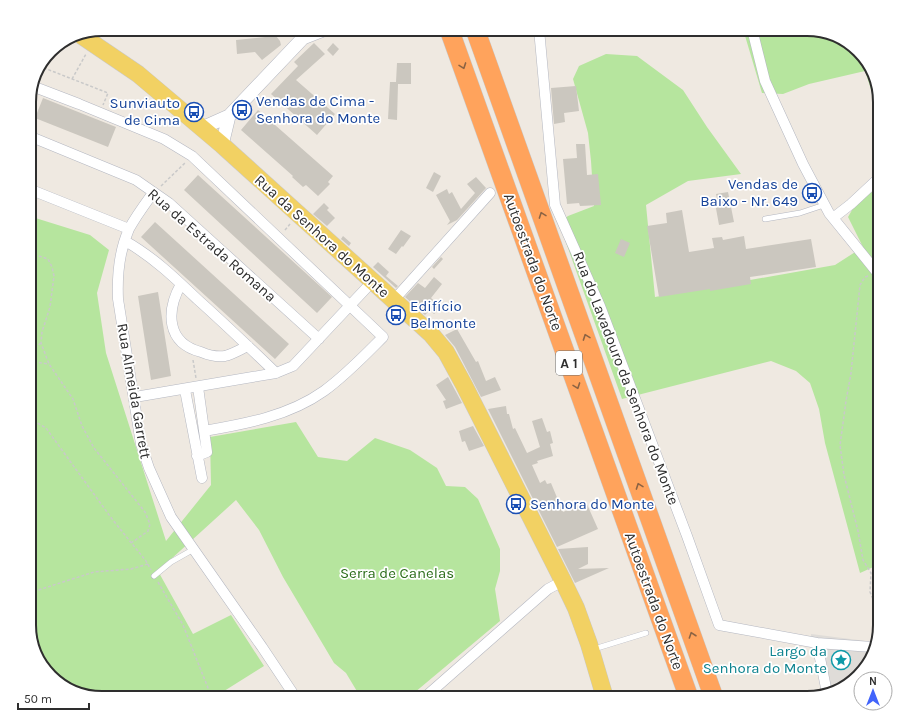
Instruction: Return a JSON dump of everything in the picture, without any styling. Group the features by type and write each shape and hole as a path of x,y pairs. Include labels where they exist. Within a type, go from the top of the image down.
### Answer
{"highway":[{"name":"Autoestrada do Norte","path":"452,36 686,691"},
{"name":"Autoestrada do Norte","path":"478,36 711,691"}],"main road":[{"name":"Rua da Senhora do Monte","path":"87,40 138,74 222,145 430,334 446,352 576,608 591,650 603,691"}],"street":[{"path":"202,128 229,116 302,38 307,36"},
{"name":"Rua do Lavadouro da Senhora do Monte","path":"540,36 556,204 600,306 719,625 817,643"},
{"path":"754,36 765,81 803,164 824,205 873,268"},
{"path":"37,88 164,139 192,156 383,337 354,367 324,391 284,412 246,424 204,431"},
{"path":"222,145 229,116"},
{"name":"Rua da Estrada Romana","path":"36,139 136,180 154,192 169,203 319,339"},
{"path":"833,218 873,184"},
{"path":"36,192 129,229"},
{"name":"Rua Almeida Garrett","path":"154,192 129,229 119,262 118,299 135,397 141,444 149,468 171,517 291,691"},
{"path":"393,301 490,193"},
{"path":"125,241 141,250 181,284 276,373"},
{"path":"135,397 185,390 276,373 293,366 372,282"},
{"path":"181,284 173,301 172,318 174,332 182,342 196,351 209,355 224,356 248,346"},
{"path":"197,456 207,452 198,387"},
{"path":"185,390 202,478"},
{"path":"432,691 548,589 563,581"},
{"path":"826,689 817,643 869,647"}],"lane":[{"path":"765,218 800,214 824,205"},
{"path":"154,576 171,562 194,549"},
{"path":"591,650 646,633"}],"path":[{"path":"72,79 87,40"},
{"path":"45,68 108,93 103,105 99,104"},
{"path":"154,192 192,156"},
{"path":"283,232 298,215"},
{"path":"36,256 48,259 54,276 50,307 42,332 41,343 49,364 73,399 82,426 94,448 146,512 150,524 148,531 131,543"},
{"path":"873,276 866,277 860,285 851,373 840,445 844,475 858,531 863,560 871,573 870,592 873,599"},
{"path":"36,347 41,343"},
{"path":"36,362 49,364"},
{"path":"194,364 195,373"},
{"path":"36,422 46,428 148,564 183,625 209,691"},
{"path":"36,591 94,572 131,569 148,564"}],"green space":[{"path":"745,36 820,37 833,41 851,52 865,71 809,84 783,94 762,93"},
{"path":"606,54 637,56 683,90 707,127 741,174 688,181 646,205 655,297 835,265 863,247 848,217 859,198 873,191 873,567 860,573 825,443 819,409 810,383 796,371 771,361 622,399 559,223 568,216 594,206 588,133 573,79 579,66"},
{"path":"865,72 870,80 872,94"},
{"name":"Serra de Canelas","path":"36,218 90,235 109,250 97,293 106,353 166,541 211,485 210,437 296,422 318,457 347,461 375,438 410,450 437,468 446,486 465,487 478,499 500,549 500,571 495,589 500,621 416,691 357,691 346,673 334,663 283,577 259,530 236,500 158,571 193,634 231,615 264,666 224,691 102,691 80,688 69,682 58,675 43,654 38,642 36,630"}],"shaded area":[{"name":"Largo da Senhora do Monte","path":"811,634 871,642 868,651 857,669 836,684 823,689 812,647"}],"building":[{"path":"276,36 281,45 262,60 255,52 237,54 236,40"},
{"path":"314,43 325,54 296,80 335,114 317,135 271,94 298,66 294,62"},
{"path":"333,43 339,49 333,56 327,50"},
{"path":"397,63 411,63 411,84 398,84 397,120 388,119 390,82 396,82"},
{"path":"576,86 579,111 564,113 565,122 554,124 551,88"},
{"path":"43,98 116,127 108,147 36,118"},
{"path":"258,110 333,176 328,182 330,184 318,196 306,185 303,187 292,177 293,176 241,130"},
{"path":"576,144 585,144 587,175 598,174 601,205 580,206 579,203 567,204 563,159 577,158"},
{"path":"434,172 441,176 433,192 426,188"},
{"path":"198,175 332,297 317,313 184,190"},
{"path":"476,177 486,188 457,220 447,225 450,221 436,195 447,189 449,194 452,192 461,209 475,193 467,184"},
{"path":"728,192 734,222 719,225 715,203 718,203 716,194"},
{"path":"324,203 329,208 327,210 335,218 327,226 313,214"},
{"path":"682,210 689,252 714,248 712,238 722,237 723,240 744,236 746,249 811,239 816,267 750,277 751,284 659,297 647,226 667,223 666,213"},
{"path":"155,222 289,344 275,359 141,237"},
{"path":"401,230 411,236 396,254 388,249"},
{"path":"343,236 351,243 349,246 341,239"},
{"path":"621,239 630,243 624,257 615,253"},
{"path":"441,257 443,259 434,269 432,267"},
{"path":"378,262 389,272 386,276 398,286 396,288 373,267"},
{"path":"434,277 442,284 431,298 441,307 434,314 430,310 425,315 405,297 418,283 425,288"},
{"path":"158,292 171,376 151,380 138,296"},
{"path":"457,329 476,362 478,361 486,381 495,377 501,390 481,397 455,347 445,335"},
{"path":"448,377 462,403 446,409 443,401 446,400 436,385"},
{"path":"506,406 507,414 509,414 513,429 515,428 527,453 540,447 532,421 542,418 547,432 550,431 553,443 550,444 553,456 537,461 538,463 532,465 540,483 545,480 547,484 551,483 563,512 586,502 598,529 557,547 488,409"},
{"path":"473,426 484,446 469,451 465,441 462,442 459,431"},
{"path":"588,547 588,564 578,569 609,568 575,583 558,549"}],"place":[{"name":"Vendas de Cima - Senhora do Monte","path":"242,110"},
{"name":"Sunviauto de Cima","path":"194,112"},
{"name":"Vendas de Baixo - Nr. 649","path":"812,193"},
{"name":"Edifício Belmonte","path":"396,315"},
{"name":"Senhora do Monte","path":"516,504"},
{"name":"Largo da Senhora do Monte","path":"841,660"}]}
